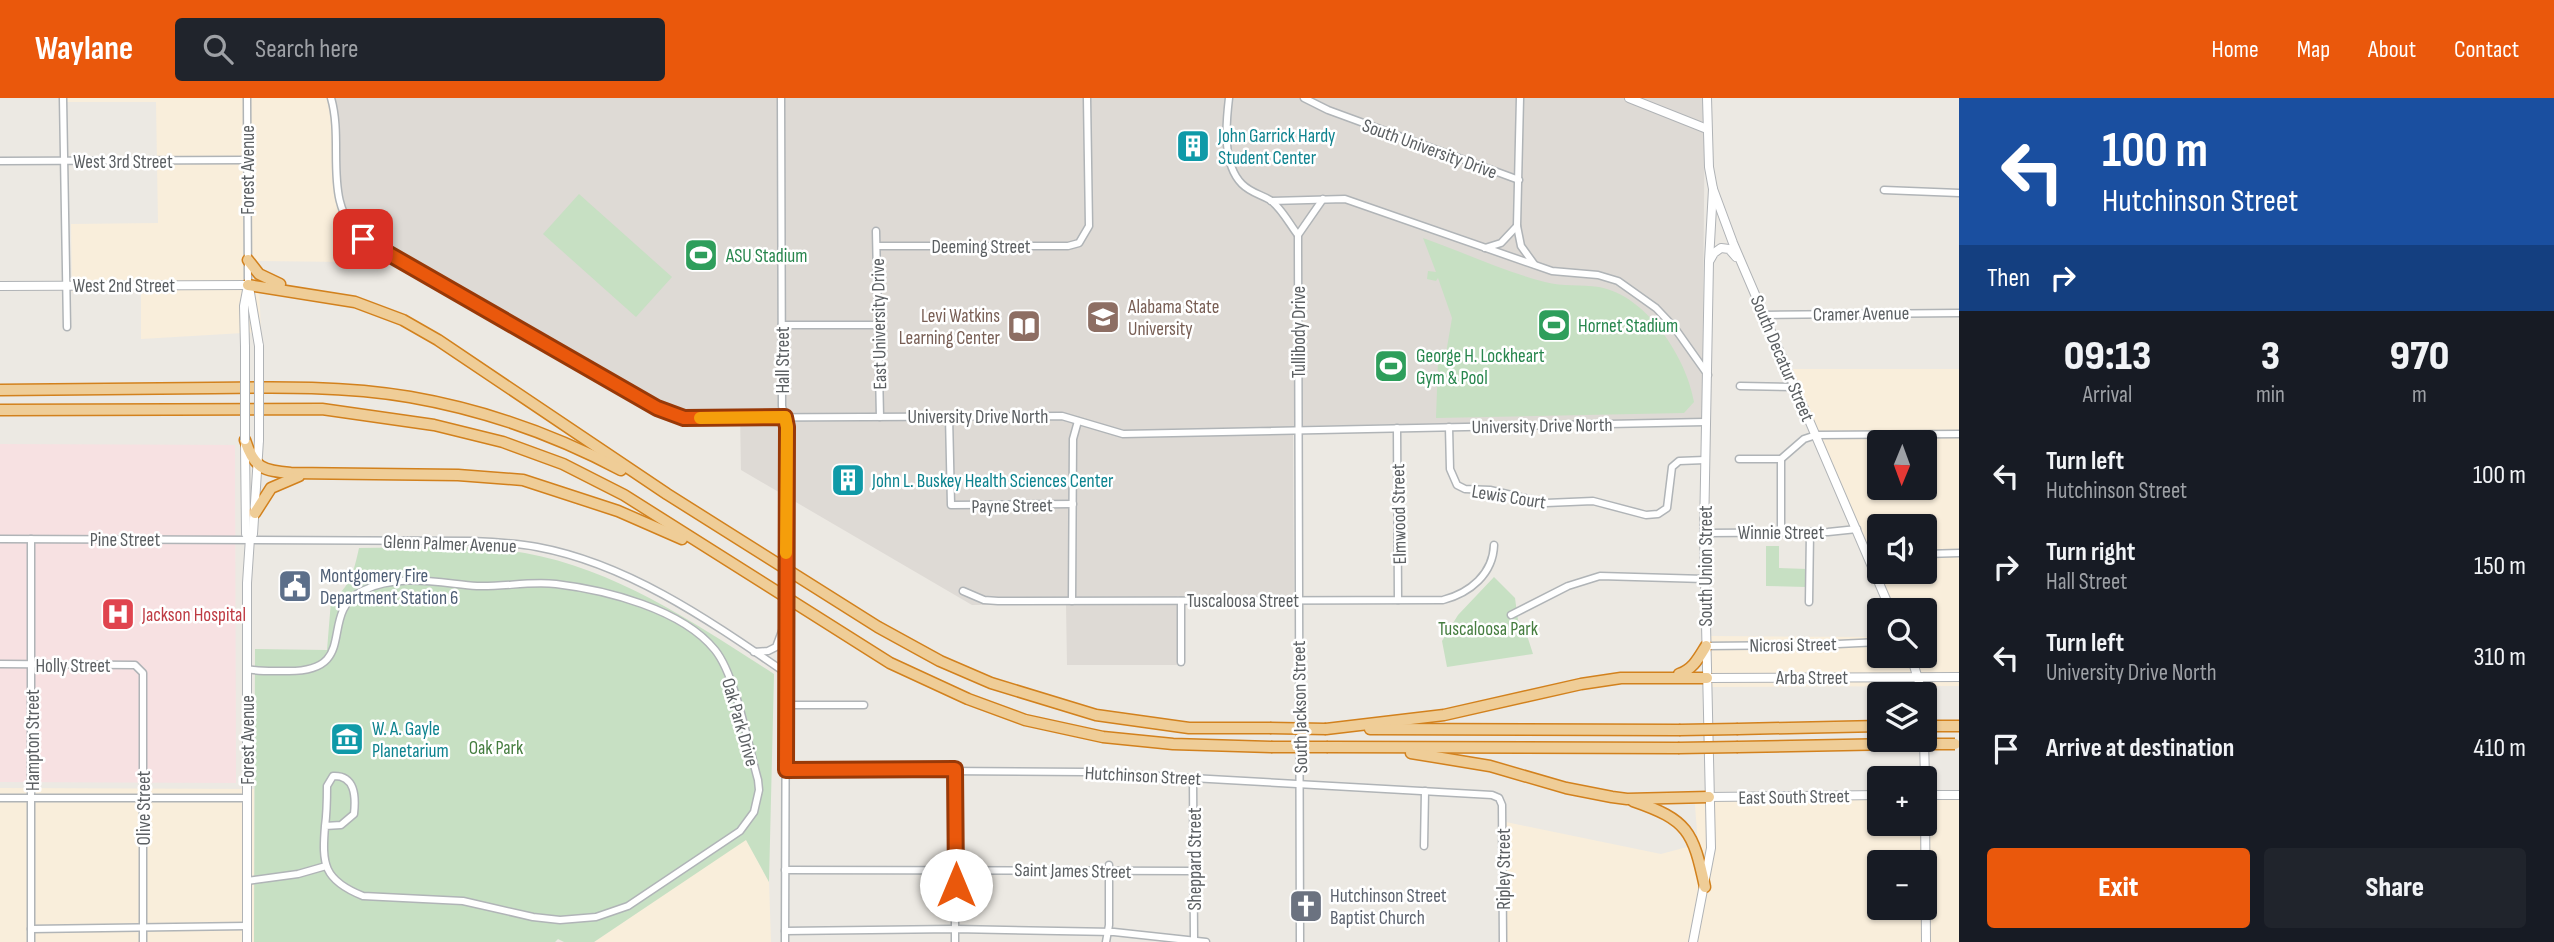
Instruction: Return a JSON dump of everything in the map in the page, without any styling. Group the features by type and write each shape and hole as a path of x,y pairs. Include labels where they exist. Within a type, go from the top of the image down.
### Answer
{"highway":[{"path":"248,260 259,274 270,281 306,293"},
{"path":"248,285 355,302 403,320 667,494 878,627 940,662 991,683 1097,715 1189,727 1679,730 1867,726"},
{"path":"0,390 302,387 359,390 410,397 523,425 588,452 667,494"},
{"path":"0,410 322,409 434,425 503,442 563,464 624,495 890,663 968,699 1025,720 1103,737 1161,743 1270,747 1678,748 1957,744"},
{"path":"246,440 253,459 266,471 458,475 523,480 618,511 673,534 734,566"},
{"path":"255,513 271,488 312,473"},
{"path":"1673,677 1688,671 1706,646"},
{"path":"1326,729 1454,713 1601,680 1648,676 1707,678"},
{"path":"1937,726 1956,726"},
{"path":"1370,747 1490,766 1566,788 1627,799 1663,811 1682,826 1696,847 1704,887"},
{"path":"1627,799 1709,797"}],"main road":[{"path":"1629,98 1707,129"},
{"name":"South Decatur Street","path":"1707,98 1709,167 1713,189 1741,262 1867,553"},
{"name":"South Union Street","path":"1693,942 1711,848 1704,533 1713,189"},
{"path":"1709,264 1714,253 1724,248 1731,251 1741,262"},
{"name":"West 2nd Street","path":"0,286 248,285"},
{"name":"Forest Avenue","path":"247,942 250,538 253,534 255,513 259,440 259,346 248,285"},
{"name":"Forest Avenue","path":"248,285 244,306 246,534 250,538"},
{"path":"1915,668 1919,682"},
{"name":"Arba Street","path":"1707,678 1959,677"},
{"name":"East South Street","path":"1709,797 1867,795"},
{"path":"1937,795 1959,795"},
{"path":"1925,836 1926,942"}],"street":[{"path":"63,98 67,327"},
{"name":"Forest Avenue","path":"247,98 248,285"},
{"name":"University Drive North","path":"331,98 337,124 337,196 345,220 363,239 657,408 684,418 1062,416 1123,434 1705,422"},
{"name":"Hall Street","path":"781,98 782,406 785,417 786,495 785,942"},
{"name":"Deeming Street","path":"877,246 1068,246 1083,239 1089,226 1087,98"},
{"path":"1230,98 1228,139 1232,168 1243,185 1258,196 1271,201 1354,201 1552,271 1598,275 1626,285 1650,302 1674,327 1708,375"},
{"name":"South University Drive","path":"1304,98 1351,119 1519,180"},
{"path":"1520,98 1517,226 1521,246 1536,266"},
{"name":"West 3rd Street","path":"0,161 247,160"},
{"path":"1884,190 1959,193"},
{"path":"1271,201 1298,235 1324,199"},
{"path":"1485,248 1501,243 1517,226"},
{"name":"East University Drive","path":"876,231 880,417"},
{"name":"Tullibody Drive","path":"1297,429 1298,235"},
{"name":"Cramer Avenue","path":"1764,315 1959,313"},
{"path":"782,325 877,325"},
{"path":"1740,386 1795,387"},
{"name":"Payne Street","path":"949,416 951,505 1073,504"},
{"path":"1072,601 1073,439 1079,421"},
{"name":"Lewis Court","path":"1449,426 1450,469 1457,485 1465,489 1490,490 1546,503 1593,501 1646,515 1658,514 1667,508 1672,467 1679,461 1705,460"},
{"name":"Elmwood Street","path":"1397,428 1398,600"},
{"name":"South Jackson Street","path":"1297,429 1300,942"},
{"path":"1739,458 1781,459 1804,439 1816,435 1959,434"},
{"path":"1781,459 1782,532"},
{"name":"Winnie Street","path":"1704,533 1857,529"},
{"path":"1809,602 1810,532"},
{"name":"Pine Street","path":"0,539 250,538"},
{"name":"Glenn Palmer Avenue","path":"250,538 472,541 537,547 584,559 659,592 786,673"},
{"name":"Hampton Street","path":"31,942 32,539"},
{"name":"Tuscaloosa Street","path":"963,592 984,600 1443,600 1465,592 1475,584 1493,562 1494,545"},
{"path":"1937,554 1959,553"},
{"path":"1511,615 1568,586 1600,576 1705,579"},
{"name":"Oak Park Drive","path":"247,668 257,671 304,671 321,665 332,652 341,614 350,600 378,585 415,580 496,586 556,584 627,599 655,609 701,637 715,650 728,672 758,780 759,790 754,812 740,831 628,906 596,917 560,920 533,917 463,901 370,897 350,891 341,885 326,866"},
{"path":"1181,601 1181,662"},
{"path":"754,652 768,651 776,647 786,622"},
{"name":"Nicrosi Street","path":"1706,646 1867,643"},
{"name":"Holly Street","path":"0,664 135,665 143,673"},
{"name":"Olive Street","path":"143,673 143,942"},
{"path":"786,705 864,705"},
{"path":"955,769 955,942"},
{"name":"Hutchinson Street","path":"786,770 955,769 1085,772 1492,795 1499,798"},
{"path":"247,881 298,874 326,866 322,848 327,786 332,776 342,777 351,783 355,792 354,814 341,825 325,826"},
{"name":"Sheppard Street","path":"1193,778 1194,941"},
{"path":"1424,846 1425,791"},
{"path":"0,798 247,798"},
{"name":"Ripley Street","path":"1499,798 1502,805 1503,942"},
{"path":"1106,942 1109,868"},
{"name":"Saint James Street","path":"785,870 1109,868 1194,871"},
{"path":"31,929 247,926"},
{"path":"785,931 1107,931 1206,942"}],"shaded area":[{"path":"66,98 333,98 339,125 339,176 348,219 347,262 258,261 261,332 141,339 141,291 72,292 71,224 158,223 156,102 66,102"},
{"name":"Alabama State University","path":"333,98 1705,98 1702,419 1293,426 1294,596 1177,596 1177,665 1067,665 1066,604 972,605 741,470 740,415 685,416 660,407 365,237 348,219 340,190 339,125"},
{"path":"1782,369 1959,369 1959,686 1937,686 1937,682 1867,682 1867,686 1711,687 1711,636 1867,637 1867,668 1937,668 1937,598 1889,598 1882,584 1937,584 1937,514 1867,514 1867,551"},
{"name":"Jackson Hospital","path":"0,444 235,445 236,783 0,782"},
{"path":"0,788 254,789 254,942 0,942"},
{"path":"1867,792 1867,836 1937,836 1937,792 1959,792 1959,942 1506,942 1506,822 1661,854 1698,844 1694,793"},
{"path":"746,839 769,882 771,942 594,942"}],"green space":[{"path":"579,194 672,277 636,317 543,234"},
{"name":"Hornet Stadium","path":"1423,238 1530,278 1558,284 1599,287 1616,292 1633,302 1662,331 1673,348 1690,385 1694,402 1684,413 1436,418 1438,360 1445,359 1452,318 1438,278 1436,281 1427,279 1428,271 1436,272"},
{"path":"1766,546 1779,546 1779,568 1807,569 1806,587 1766,586"},
{"name":"Oak Park","path":"359,548 485,548 559,561 592,572 655,601 774,674 769,882 746,840 594,942 564,942 558,939 555,942 254,942 255,649 327,650 331,601 343,590 350,578"},
{"name":"Tuscaloosa Park","path":"1494,577 1515,598 1518,620 1525,629 1533,654 1447,667 1442,641 1458,615"}],"slow traffic":[{"path":"700,418 785,417 786,553"}],"place":[{"name":"John Garrick Hardy Student Center","path":"1193,146"},
{"name":"ASU Stadium","path":"701,255"},
{"name":"Alabama State University","path":"1103,317"},
{"name":"Hornet Stadium","path":"1554,325"},
{"name":"Levi Watkins Learning Center","path":"1024,326"},
{"name":"George H. Lockheart Gym & Pool","path":"1391,366"},
{"name":"John L. Buskey Health Sciences Center","path":"848,480"},
{"name":"Montgomery Fire Department Station 6","path":"295,586"},
{"name":"Jackson Hospital","path":"118,614"},
{"name":"W. A. Gayle Planetarium","path":"347,739"},
{"name":"Hutchinson Street Baptist Church","path":"1306,906"}],"route":[{"path":"363,239 674,416 785,417 786,770 955,769 956,885"}]}
